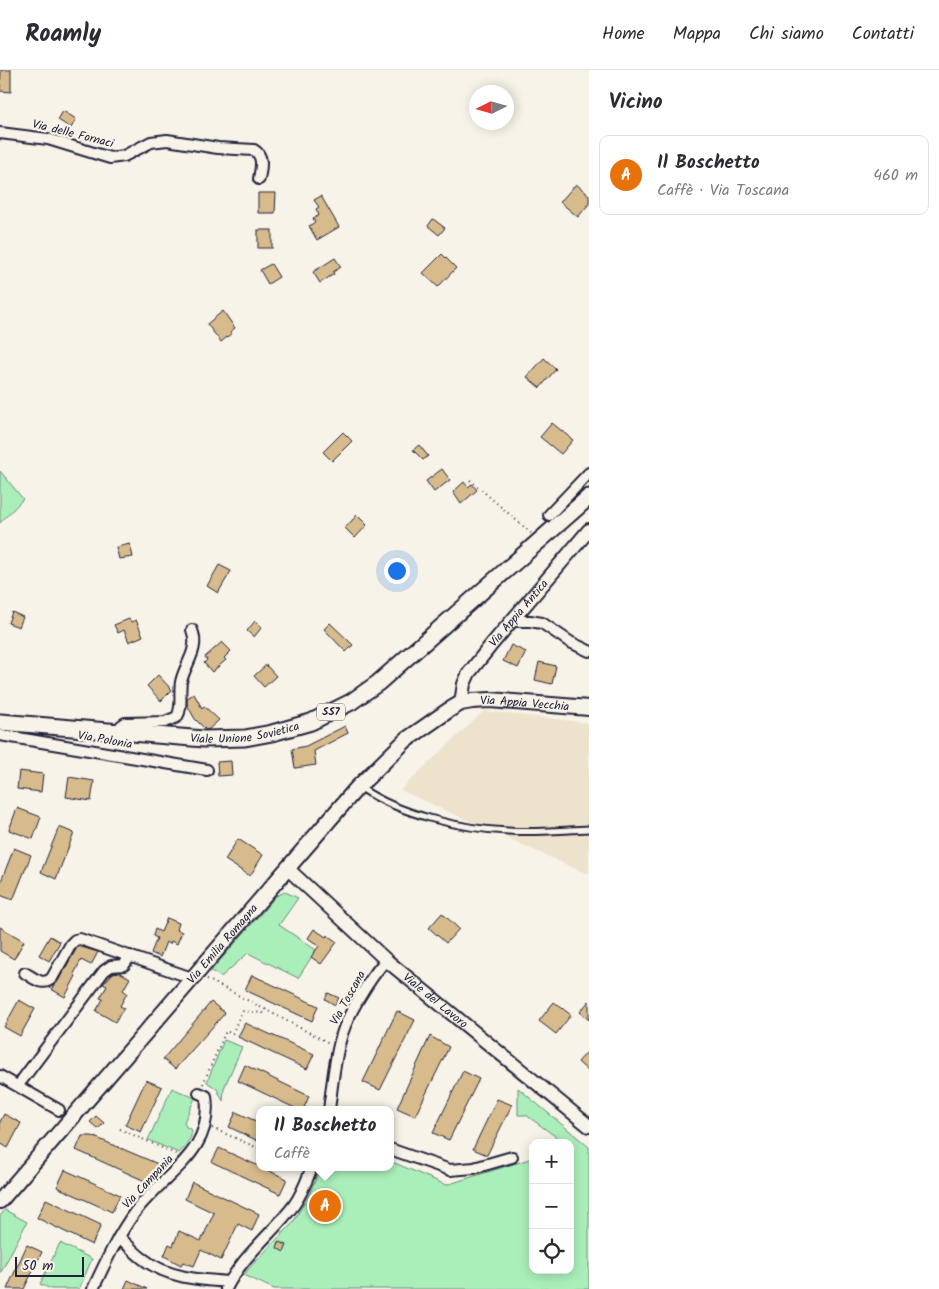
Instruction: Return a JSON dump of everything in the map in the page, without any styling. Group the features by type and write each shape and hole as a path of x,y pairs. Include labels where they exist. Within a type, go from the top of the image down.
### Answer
{"main road":[{"name":"Viale Unione Sovietica","path":"0,722 231,739 287,730 321,717 351,702 378,683 540,540 552,517 589,497"},
{"name":"Via Appia Vecchia","path":"461,704 472,700 490,700 589,708"},
{"name":"Via Emilia Romagna","path":"0,1201 358,786 406,740 449,710 461,704"}],"street":[{"name":"Via delle Fornaci","path":"0,133 48,140 110,158 124,156 151,142 167,140 218,148 254,150 261,159 260,179"},
{"path":"552,517 589,472"},
{"name":"Via Appia Antica","path":"461,704 463,687 468,676 511,621 589,530"},
{"path":"511,621 542,623 570,642 589,651"},
{"path":"119,732 122,724 128,722 165,722 177,717 180,708 181,680 195,646 192,630"},
{"name":"Via Polonia","path":"0,735 206,770"},
{"name":"Viale del Lavoro","path":"287,868 386,960 589,1126"},
{"path":"25,973 42,982 49,982 71,944 77,939 86,940 194,976"},
{"path":"22,1080 104,971 111,966 124,965 130,956"},
{"name":"Via Toscana","path":"330,1106 338,1047 342,1033 372,978 386,960"},
{"path":"0,1076 58,1110"},
{"name":"Via Campania","path":"92,1289 119,1237 140,1206 193,1153 205,1126 208,1110 206,1096 199,1093"},
{"path":"394,1150 450,1170 474,1168 512,1156"},
{"path":"119,1237 143,1259 163,1271 228,1286 239,1267 293,1206 310,1171"}],"lane":[{"path":"358,786 371,795 400,808 434,819 480,829 508,832 589,829"}],"path":[{"path":"470,480 540,540"},
{"path":"194,976 266,1009 338,1047"},
{"path":"199,1093 226,1031 232,1034 242,1011 263,1012 266,1009"},
{"path":"120,1129 187,1159"},
{"path":"219,1130 256,1147"}],"shaded area":[{"path":"484,711 589,723 589,873 585,873 400,790"}],"green space":[{"path":"0,471 23,499 0,523"},
{"path":"285,892 298,898 279,925 316,950 298,978 248,953 221,977 211,971 276,896"},
{"path":"224,1040 242,1047 224,1088 223,1101 217,1089 207,1082"},
{"path":"172,1088 195,1098 184,1122 186,1127 192,1130 191,1137 179,1153 148,1140"},
{"path":"518,1088 589,1147 589,1289 274,1289 244,1275 292,1224 309,1195 319,1171 394,1171 394,1163 446,1185 529,1159 529,1274 574,1274 574,1139 556,1139 555,1136 526,1115 518,1115"},
{"path":"5,1210 27,1222 0,1274 0,1216"},
{"path":"60,1243 92,1259 79,1289 51,1289 40,1284"}],"building":[{"path":"1,70 11,70 11,92 0,91"},
{"path":"63,111 76,119 71,128 58,120"},
{"path":"576,184 589,195 589,204 578,217 560,202"},
{"path":"258,193 276,193 275,213 258,213"},
{"path":"321,196 339,227 317,240 309,226 315,222 313,219 319,215 316,209 319,207 314,200"},
{"path":"433,219 445,228 439,235 428,226"},
{"path":"258,230 272,230 272,248 258,248"},
{"path":"442,254 456,268 438,287 423,273"},
{"path":"335,258 341,267 320,283 313,272"},
{"path":"271,264 279,277 268,284 260,270"},
{"path":"223,311 235,328 221,342 207,324"},
{"path":"544,358 556,369 540,388 527,377"},
{"path":"552,423 573,440 561,454 540,437"},
{"path":"343,432 352,441 332,461 323,452"},
{"path":"419,445 428,456 423,460 413,450"},
{"path":"442,469 450,480 434,492 426,481"},
{"path":"464,482 468,487 472,484 477,490 461,504 453,492"},
{"path":"357,515 367,525 355,538 345,528"},
{"path":"130,544 133,557 119,559 116,547"},
{"path":"219,565 231,571 218,593 207,586"},
{"path":"12,612 23,617 19,627 8,623"},
{"path":"129,619 131,622 136,620 143,636 129,642 124,630 118,633 114,625"},
{"path":"255,621 262,627 254,637 247,631"},
{"path":"330,623 353,645 346,652 324,629"},
{"path":"222,642 231,651 224,658 226,660 212,672 204,663 207,660 205,657"},
{"path":"511,645 526,652 518,668 503,661"},
{"path":"539,662 556,666 552,684 535,680"},
{"path":"266,665 276,676 264,687 254,676"},
{"path":"158,675 172,690 161,701 147,686"},
{"path":"194,694 202,708 204,706 219,720 209,729 206,730 195,719 187,705 187,698"},
{"path":"345,726 348,733 314,751 316,765 295,768 292,749 306,746"},
{"path":"231,761 232,775 218,776 217,762"},
{"path":"19,771 43,774 41,792 17,789"},
{"path":"69,777 94,781 91,801 66,797"},
{"path":"17,808 41,817 33,839 9,830"},
{"path":"59,827 74,833 56,879 41,872"},
{"path":"238,839 263,855 250,876 225,860"},
{"path":"14,848 31,855 13,900 0,895 0,884"},
{"path":"442,913 459,929 446,943 429,928"},
{"path":"167,918 179,923 177,930 182,932 177,944 171,941 170,944 166,942 160,957 151,953 157,938 153,936 155,929 161,932"},
{"path":"0,927 24,941 14,959 0,951"},
{"path":"314,929 337,942 321,964 311,957 319,946 308,938"},
{"path":"50,936 60,942 49,961 39,955"},
{"path":"78,946 98,952 91,965 81,960 74,974 76,976 65,997 51,989 58,981"},
{"path":"119,972 130,978 123,990 127,993 120,1006 124,1008 115,1022 96,1011 103,999 100,998 107,986 103,984 113,973"},
{"path":"252,975 318,1006 312,1021 245,990"},
{"path":"328,993 339,998 335,1005 325,999"},
{"path":"19,1000 35,1009 20,1036 4,1027"},
{"path":"589,1001 589,1020 580,1012"},
{"path":"211,1002 225,1013 175,1069 163,1059"},
{"path":"554,1002 571,1015 556,1034 539,1021"},
{"path":"397,1011 415,1020 380,1090 363,1082"},
{"path":"245,1023 314,1054 307,1069 238,1037"},
{"path":"430,1036 449,1047 415,1116 397,1108"},
{"path":"589,1050 589,1072 578,1062"},
{"path":"245,1065 309,1096 305,1106 291,1106 238,1081"},
{"path":"463,1071 479,1079 449,1140 433,1133"},
{"path":"146,1080 162,1087 141,1132 125,1125"},
{"path":"497,1099 512,1105 487,1155 473,1149"},
{"path":"236,1112 256,1121 256,1140 229,1127"},
{"path":"4,1114 21,1123 8,1148 0,1143 0,1122"},
{"path":"96,1116 104,1123 98,1129 90,1122"},
{"path":"82,1136 92,1136 158,1164 154,1176 145,1181 76,1150"},
{"path":"219,1148 256,1165 256,1171 269,1171 287,1179 280,1194 212,1162"},
{"path":"65,1170 120,1195 112,1212 57,1187"},
{"path":"192,1182 259,1214 252,1231 238,1224 221,1260 201,1250 194,1266 183,1262 181,1265 164,1256 169,1244 173,1246 179,1231 201,1241 214,1213 185,1199"},
{"path":"46,1199 101,1225 92,1245 37,1218"},
{"path":"333,1201 334,1209 317,1211 316,1204"},
{"path":"279,1242 287,1245 284,1252 277,1248"},
{"path":"27,1245 42,1252 24,1289 7,1289"},
{"path":"128,1280 147,1289 124,1289"}],"place":[{"name":"Il Boschetto","path":"325,1206"}]}
